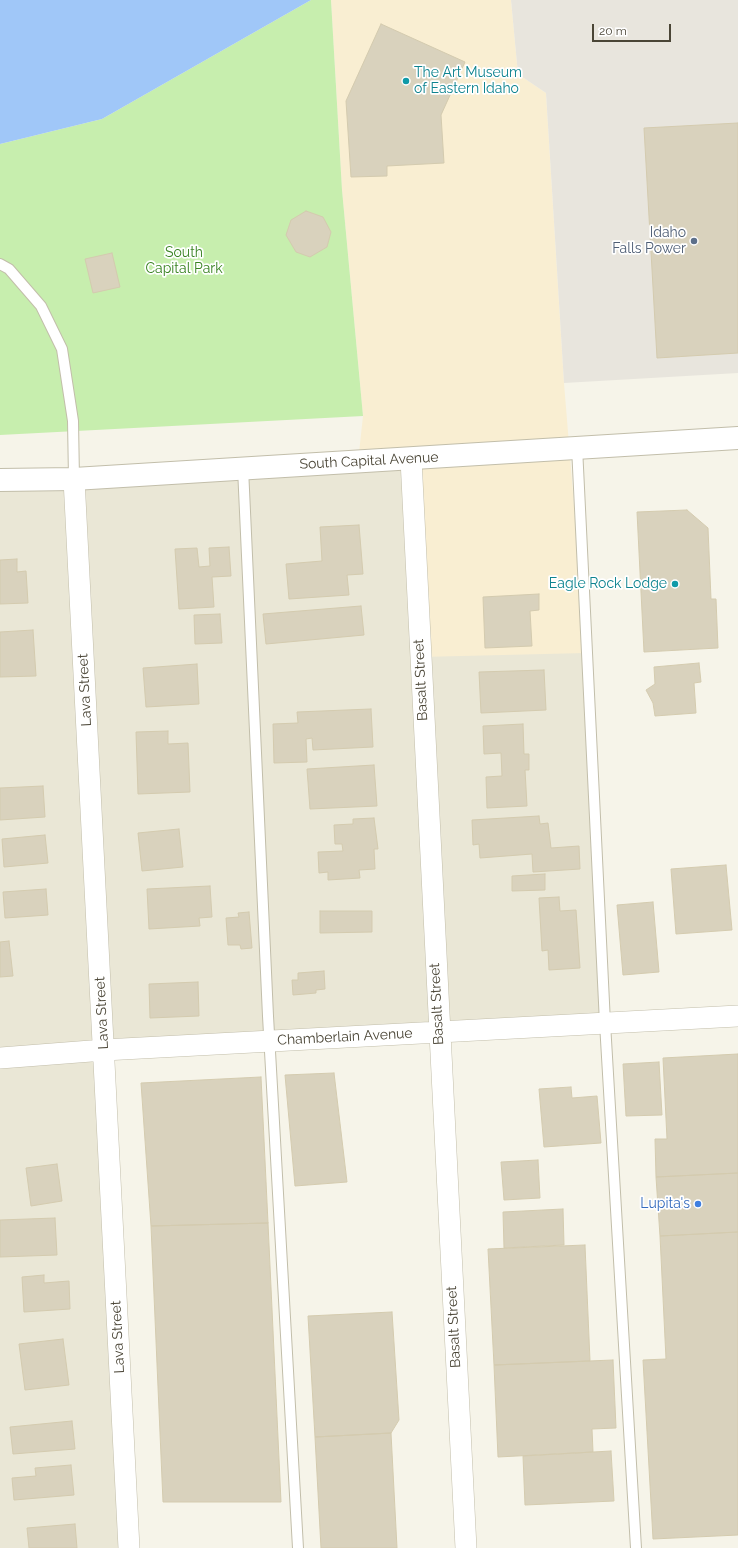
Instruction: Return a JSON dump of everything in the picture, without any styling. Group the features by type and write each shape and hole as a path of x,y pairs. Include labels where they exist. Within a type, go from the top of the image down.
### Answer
{"street":[{"name":"South Capital Avenue","path":"0,480 74,479 738,438"},
{"name":"Basalt Street","path":"411,459 466,1548"},
{"name":"Lava Street","path":"74,479 130,1548"},
{"name":"Chamberlain Avenue","path":"0,1058 104,1050 738,1016"}],"lane":[{"path":"0,264 9,269 42,306 62,349 73,421 74,479"},
{"path":"577,447 605,1024 636,1548"},
{"path":"243,468 269,1041 298,1548"}],"shaded area":[{"path":"331,0 511,0 518,74 546,93 564,383 586,653 420,657 411,459 358,462 363,416 342,190"},
{"path":"511,0 738,0 738,373 564,383 546,93 518,74"},
{"path":"411,459 586,653 605,1023 104,1050 129,1548 0,1548 0,480"}],"green space":[{"name":"South Capital Park","path":"311,0 331,0 342,190 363,416 0,435 0,144 102,119"}],"water":[{"path":"0,0 311,0 102,119 0,144"}],"building":[{"name":"The Art Museum of Eastern Idaho","path":"381,24 465,62 441,115 444,163 387,166 387,176 351,177 346,101"},
{"name":"Idaho Falls Power","path":"738,123 738,353 657,358 644,128"},
{"path":"306,211 323,217 331,232 327,247 310,257 296,252 286,235 291,220"},
{"path":"112,253 120,287 93,293 85,259"},
{"name":"Eagle Rock Lodge","path":"687,510 708,528 711,599 716,599 718,648 644,652 637,512"},
{"path":"359,525 363,574 347,575 349,595 289,599 286,564 322,561 320,527"},
{"path":"229,547 231,576 212,577 214,607 179,609 175,549 197,548 199,567 210,566 209,548"},
{"path":"17,559 17,572 26,571 28,603 0,604 0,560"},
{"path":"539,594 539,610 530,611 532,646 485,648 483,597"},
{"path":"361,606 364,635 266,644 263,614"},
{"path":"220,614 222,643 195,644 194,615"},
{"path":"33,630 36,676 0,677 0,632"},
{"path":"699,663 701,682 694,683 696,713 655,716 653,703 646,690 655,684 654,667"},
{"path":"197,664 199,704 146,707 143,668"},
{"path":"544,670 546,710 481,713 479,672"},
{"path":"371,709 373,747 313,750 312,738 306,739 307,762 274,763 273,724 298,723 297,712"},
{"path":"523,724 524,754 529,754 529,770 525,770 527,806 487,808 486,777 502,776 501,753 484,754 483,726"},
{"path":"168,731 168,744 188,743 190,792 138,794 136,732"},
{"path":"374,765 377,806 310,809 307,769"},
{"path":"43,786 45,817 0,820 0,788"},
{"path":"539,816 540,824 548,823 551,848 579,846 580,869 533,872 532,854 480,858 479,844 473,845 472,820"},
{"path":"374,818 378,849 374,849 375,869 359,870 360,878 328,880 328,872 319,873 318,852 343,851 342,844 335,844 334,825 353,824 353,819"},
{"path":"179,829 183,867 142,871 138,833"},
{"path":"45,835 48,863 4,867 2,839"},
{"path":"726,865 732,930 676,934 671,869"},
{"path":"545,874 545,890 512,891 512,876"},
{"path":"210,886 212,917 199,918 200,926 149,929 147,889"},
{"path":"46,889 48,915 5,918 3,892"},
{"path":"559,897 560,911 576,910 580,968 549,970 548,950 542,951 539,898"},
{"path":"653,902 659,972 623,975 617,905"},
{"path":"320,911 372,911 372,932 320,933"},
{"path":"249,912 252,948 241,949 240,945 228,945 226,918 239,917 238,913"},
{"path":"9,941 13,976 0,977 0,942"},
{"path":"324,971 325,989 316,990 316,993 293,995 292,980 298,980 298,973"},
{"path":"198,982 199,1016 150,1018 149,984"},
{"path":"738,1054 738,1173 656,1177 655,1139 667,1139 663,1058"},
{"path":"659,1062 662,1115 626,1116 623,1064"},
{"path":"334,1073 347,1182 295,1186 285,1075"},
{"path":"261,1077 268,1223 151,1226 141,1083"},
{"path":"571,1087 572,1098 597,1096 601,1143 544,1147 539,1089"},
{"path":"538,1160 540,1198 504,1200 501,1162"},
{"path":"57,1164 62,1201 31,1206 26,1168"},
{"name":"Lupita's","path":"738,1173 738,1232 660,1236 656,1177"},
{"path":"563,1209 564,1245 504,1248 503,1212"},
{"path":"55,1218 57,1255 0,1257 0,1220"},
{"path":"268,1223 281,1502 163,1502 151,1226"},
{"path":"738,1232 738,1535 653,1539 643,1360 666,1359 660,1236"},
{"path":"585,1245 590,1361 494,1365 488,1249"},
{"path":"44,1275 44,1283 69,1281 70,1309 24,1312 22,1277"},
{"path":"392,1312 399,1420 391,1433 315,1437 308,1316"},
{"path":"63,1339 69,1385 25,1390 19,1344"},
{"path":"613,1360 616,1428 592,1429 593,1452 498,1457 494,1365"},
{"path":"72,1421 75,1449 13,1454 10,1427"},
{"path":"391,1433 397,1548 321,1548 315,1437"},
{"path":"611,1451 614,1501 525,1505 523,1456"},
{"path":"71,1465 74,1495 14,1500 12,1478 36,1476 35,1468"},
{"path":"75,1524 77,1548 29,1548 27,1528"}],"place":[{"name":"The Art Museum of Eastern Idaho","path":"406,81"},
{"name":"Idaho Falls Power","path":"694,241"},
{"name":"Eagle Rock Lodge","path":"675,584"},
{"name":"Lupita's","path":"698,1204"}]}
